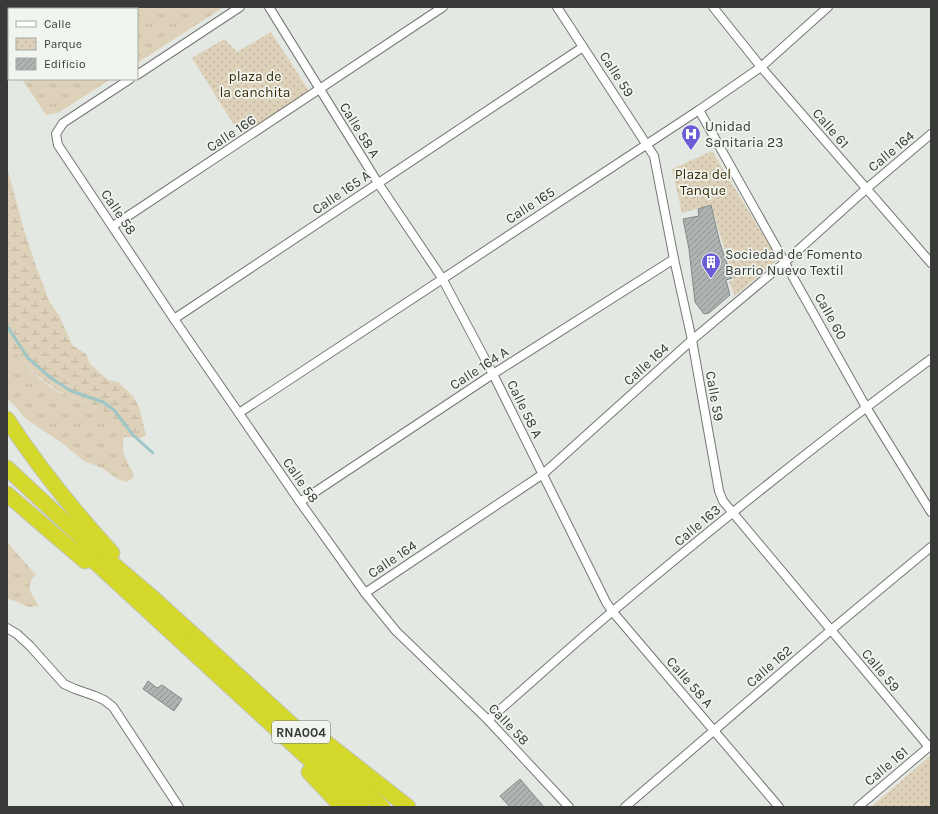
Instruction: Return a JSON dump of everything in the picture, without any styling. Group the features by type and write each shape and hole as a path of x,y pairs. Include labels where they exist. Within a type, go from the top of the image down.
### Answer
{"highway":[{"path":"7,419 58,492 149,604"},
{"path":"7,468 80,536 149,604"},
{"path":"7,481 149,604"},
{"path":"7,494 82,558 149,604"},
{"name":"RNA004","path":"149,604 220,658 382,807"},
{"name":"RNA004","path":"149,604 199,659 361,807"},
{"path":"220,658 408,807"},
{"path":"199,659 342,807"}],"street":[{"path":"138,74 240,7"},
{"name":"Calle 58 A","path":"269,7 378,183 442,278 493,374 612,612 778,807"},
{"name":"Calle 166","path":"113,226 444,7"},
{"name":"Calle 59","path":"557,7 647,144 657,164 674,259 692,340 722,501 930,746"},
{"name":"Calle 61","path":"713,7 761,66 931,263"},
{"name":"Calle 165","path":"239,413 699,110 761,66 828,7"},
{"name":"Calle 165 A","path":"174,319 583,47"},
{"name":"Calle 58","path":"128,80 63,123 56,134 58,145 174,319 364,593 396,631 488,720 568,807"},
{"name":"Calle 60","path":"699,110 866,407 931,512"},
{"name":"Calle 164","path":"364,593 543,474 692,340 785,262 866,189 931,134"},
{"name":"Calle 164 A","path":"300,502 493,374 674,259"},
{"name":"Calle 163","path":"488,720 612,612 732,513 866,407 931,359"},
{"name":"Calle 162","path":"625,807 831,630 931,547"},
{"path":"7,628 17,634 30,646 64,684 100,698 113,707 179,807"},
{"name":"Calle 161","path":"858,807 930,746"}],"green space":[{"path":"7,7 224,7 138,62 138,8 8,8 8,58"},
{"name":"plaza de la canchita","path":"271,32 309,91 241,136 192,58 224,39 237,52"},
{"path":"23,80 109,80 58,113 46,115"},
{"name":"Plaza del Tanque","path":"712,151 778,259 735,296 729,282 734,280 711,205 682,213 672,169"},
{"path":"7,167 24,230 50,303 60,317 72,345 86,354 90,364 108,380 118,382 133,396 139,407 146,435 141,438 124,437 122,426 109,415 96,406 69,397 51,386 33,372 16,354 7,339"},
{"path":"7,339 26,365 50,387 69,397 88,402 99,407 118,421 123,431 125,456 134,474 132,479 126,482 118,479 102,468 84,461 62,443 27,420 7,399"},
{"path":"7,542 36,575 30,583 30,590 39,606 29,607 7,598"},
{"path":"931,755 931,807 871,807"}],"building":[{"name":"Sociedad de Fomento Barrio Nuevo Textil","path":"711,205 720,243 732,278 726,280 730,295 709,313 704,314 695,302 689,249 683,219 699,216 698,209"},
{"path":"148,681 157,688 162,685 182,699 174,711 143,689"},
{"path":"520,779 544,807 510,807 500,796"}],"waterway":[{"path":"7,326 28,358 51,378 71,391 103,402 114,410 133,435 153,453"}],"place":[{"name":"Unidad Sanitaria 23","path":"691,151"},
{"name":"Sociedad de Fomento Barrio Nuevo Textil","path":"711,279"}]}
